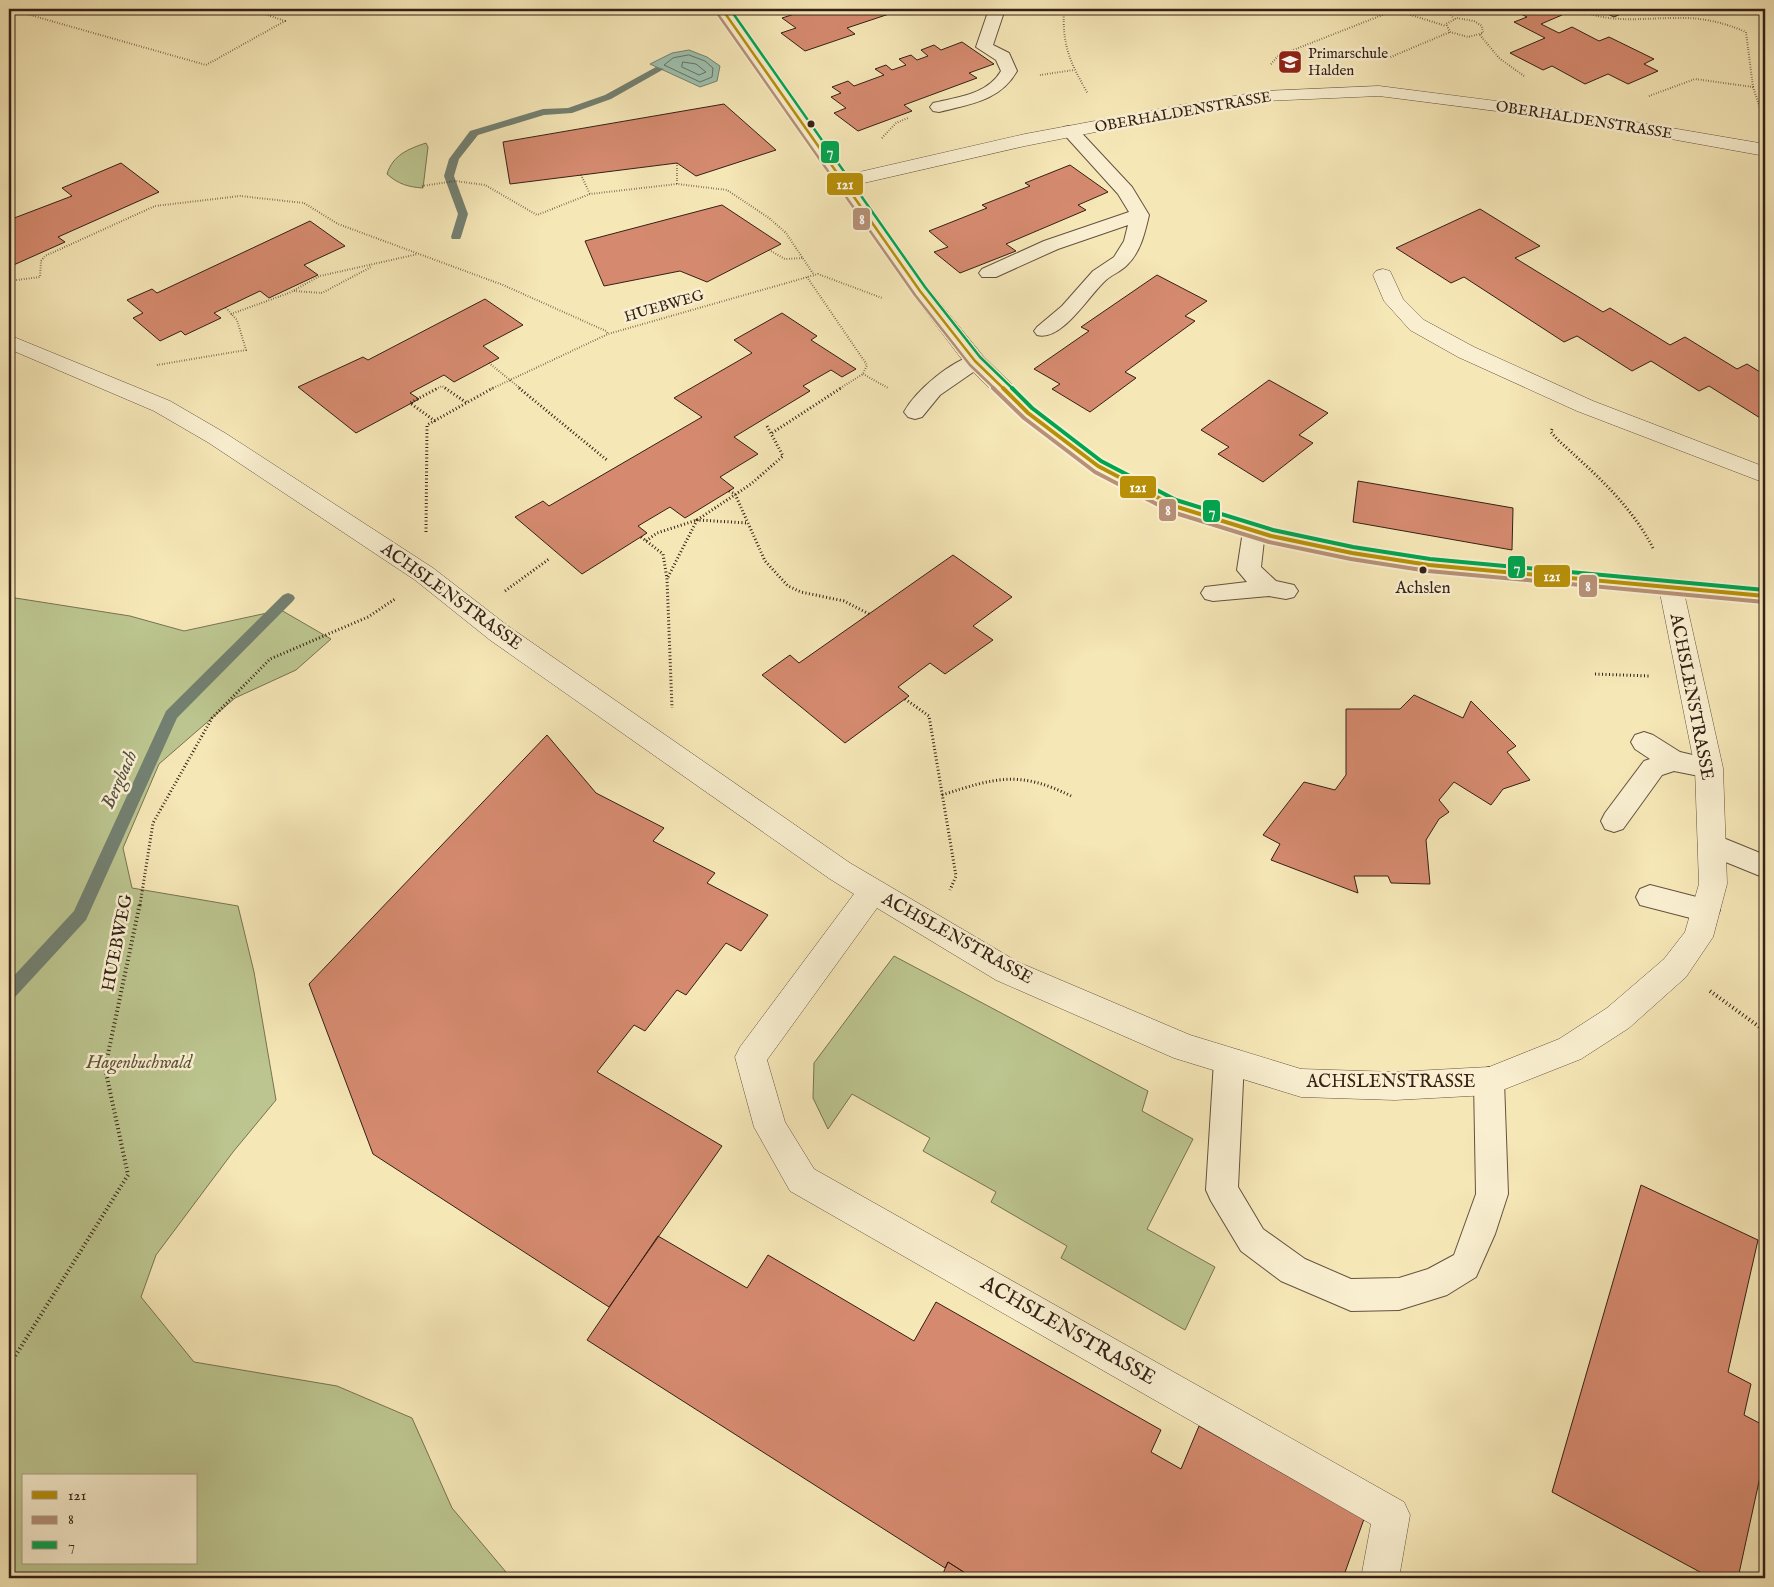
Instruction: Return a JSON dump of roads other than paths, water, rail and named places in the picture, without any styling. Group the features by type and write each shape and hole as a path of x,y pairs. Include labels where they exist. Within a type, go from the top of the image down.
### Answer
{"street":[{"path":"722,9 920,291 974,361 1028,413 1098,466 1174,506 1254,530 1352,553 1429,565 1765,596"},
{"name":"OBERHALDENSTRASSE","path":"842,182 1070,132 1264,96 1379,91 1566,115 1765,150"},
{"path":"1383,275 1394,301 1417,325 1466,352 1560,394 1765,474"},
{"name":"ACHSLENSTRASSE","path":"9,341 162,406 217,438 424,574 499,633 618,717 873,891 1007,971 1185,1048 1301,1083 1395,1086 1489,1081 1570,1050 1618,1018 1675,968 1698,937 1713,884 1708,768 1671,588"},
{"name":"ACHSLENSTRASSE","path":"873,891 751,1057 770,1127 802,1180 1391,1515 1380,1578"}],"lane":[{"path":"939,107 986,94 1003,84 1008,71 1003,57 984,47 987,33 997,9"},
{"path":"1044,331 1069,310 1083,292 1100,276 1121,261 1133,240 1140,215 1126,191 1070,132"},
{"path":"989,273 1051,245 1140,215"},
{"path":"915,412 917,405 932,391 974,361"},
{"path":"1212,593 1277,589 1249,570 1254,530"},
{"path":"1644,742 1674,761 1708,768"},
{"path":"1614,821 1652,768 1674,761"},
{"path":"1711,844 1765,867"},
{"path":"1650,897 1706,910"},
{"path":"1229,1061 1222,1190 1252,1240 1293,1270 1351,1295 1399,1294 1435,1283 1465,1266 1479,1234 1492,1194 1489,1081"}],"water":[{"path":"689,50 707,57 720,66 717,81 700,87 650,64 672,53"}],"waterway":[{"path":"456,237 463,214 449,176 454,159 474,133 543,112 569,111 608,97 659,69"},
{"name":"Bergbach","path":"9,992 80,915 171,715 288,598"}],"place":[{"name":"Primarschule Halden","path":"1290,62"},
{"name":"Achslen","path":"1423,570"}],"park label":[{"name":"Hagenbuchwald","path":"139,1063"}]}
